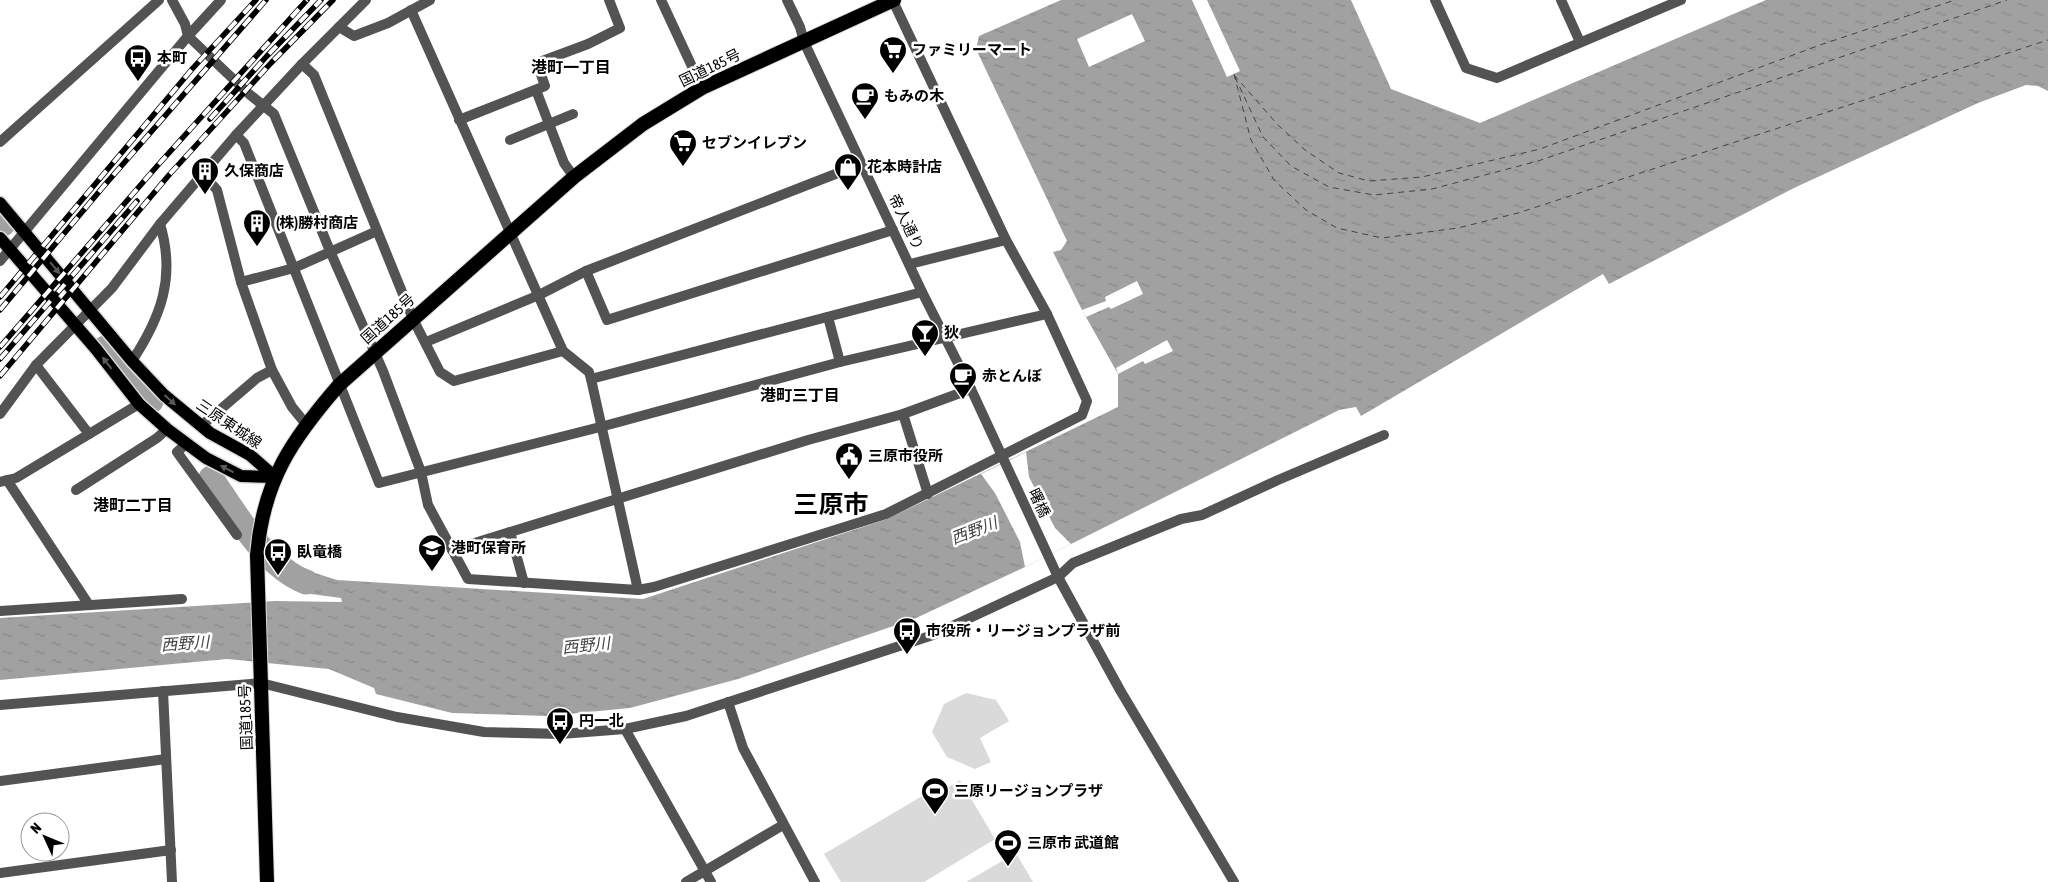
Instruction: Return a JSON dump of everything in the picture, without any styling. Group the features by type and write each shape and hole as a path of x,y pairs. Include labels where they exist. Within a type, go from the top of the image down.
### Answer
{"highway":[{"name":"国道185号","path":"267,882 257,555 259,530 274,477 305,423 340,384 511,232 574,177 643,124 702,88 894,0"}],"main road":[{"name":"三原東城線","path":"0,203 132,361 164,395 226,444 250,455 274,477"},
{"path":"0,238 76,325 139,404 167,429 206,458 241,476 274,477"}],"street":[{"path":"0,142 160,0"},
{"path":"172,0 185,24 188,36 249,94 274,114 330,251 383,371 421,472 428,505 468,579 638,590 654,587 886,514 1003,459 1082,415 1087,401 1047,314 1006,240 894,0"},
{"path":"0,261 188,36 221,0"},
{"path":"0,414 36,366 112,288 160,224 236,136 302,64 366,0"},
{"path":"339,26 354,36 388,23 430,0"},
{"path":"459,120 545,86 538,63 588,44 620,28 610,0"},
{"path":"661,0 702,88"},
{"name":"帝人通り","path":"787,0 800,27 804,42 861,164 971,389 1003,459"},
{"path":"1435,0 1466,68 1496,78 1681,0"},
{"path":"1561,0 1580,42"},
{"path":"411,10 563,351 589,372 604,426 638,590"},
{"path":"302,64 314,75 413,319 440,372 454,381 563,351"},
{"path":"536,90 564,163 574,177"},
{"path":"510,140 573,114"},
{"path":"236,136 244,143 379,483 604,426 840,362 1047,314"},
{"path":"426,342 539,296 586,271 861,164"},
{"path":"203,174 217,190 241,282 272,370 292,407 305,423"},
{"path":"132,361 151,331 165,291 166,243 160,224"},
{"path":"586,271 607,320 893,230"},
{"path":"241,282 294,268 377,231"},
{"path":"910,264 1006,240"},
{"path":"591,379 922,292"},
{"path":"828,317 840,362"},
{"path":"36,366 89,434"},
{"path":"201,426 257,378 272,370"},
{"path":"452,550 808,440 903,414 971,389"},
{"path":"89,605 4,481 16,478 139,404"},
{"path":"903,414 928,494"},
{"path":"76,490 157,438 167,429"},
{"path":"0,705 261,684 397,717 484,732 561,734 625,729 668,721 933,634 1058,577 1074,563 1181,519 1202,516 1278,480 1384,435"},
{"path":"186,444 178,452 237,535"},
{"name":"曙橋","path":"1003,459 1058,577 1120,690 1234,882"},
{"path":"510,532 524,582"},
{"path":"0,611 182,599"},
{"path":"163,691 172,882"},
{"path":"728,702 743,748 815,882"},
{"path":"625,729 711,882"},
{"path":"0,781 166,759"},
{"path":"686,882 783,825"},
{"path":"0,873 171,850"}],"shaded area":[{"path":"966,693 996,700 1009,721 980,738 991,762 975,769 947,757 932,732 944,704"},
{"name":"三原リージョンプラザ","path":"960,780 995,839 924,882 841,882 824,854 939,786 942,791"},
{"name":"三原市 武道館","path":"1016,853 1033,882 966,882"}],"water":[{"name":"西野川","path":"1061,0 1351,0 1391,89 1480,123 1766,0 2048,0 2048,91 2038,86 2026,85 1978,103 1794,188 1609,284 1603,274 1361,416 1356,407 1339,410 1025,567 914,619 738,679 630,708 547,716 452,713 376,694 374,688 329,669 227,659 0,680 0,618 276,601 342,602 341,598 311,594 275,577 279,555 299,568 337,580 643,599 887,519 1118,407 1118,374 1082,310 1053,252 1061,250 1067,241 976,49 979,36"}],"pier":[{"path":"1192,0 1207,0 1240,71 1227,77"},
{"path":"1132,14 1145,41 1089,67 1077,39"},
{"path":"1137,281 1143,294 1111,309 1109,307 1086,317 1082,310 1106,301 1105,297"},
{"path":"1167,340 1173,351 1145,364 1143,361 1118,374 1116,368"},
{"path":"1026,452 1029,477 1055,528 1071,544 1025,567 1020,542 995,493 981,474"}],"waterway":[{"path":"0,220 3,224"},
{"path":"105,348 151,401"},
{"path":"211,478 252,538 291,575 306,582"}],"ferry route":[{"path":"1234,75 1278,125 1305,150 1339,173 1369,181 1422,177 1540,149 1820,45 1955,0"},
{"path":"1235,77 1263,137 1291,166 1329,187 1374,195 1432,189 1538,161 2007,0"},
{"path":"1234,74 1251,140 1274,180 1306,210 1337,228 1382,238 1458,228 1518,213 2048,40"}],"railway":[{"path":"0,297 193,68 256,0"},
{"path":"0,310 103,187 266,0"},
{"path":"0,347 158,165 307,0"},
{"path":"210,119 321,0"},
{"path":"0,376 169,175 271,63 333,0"},
{"path":"0,359 137,201"}],"place":[{"name":"ファミリーマート","path":"893,74"},
{"name":"本町","path":"138,82"},
{"name":"もみの木","path":"865,120"},
{"name":"セブンイレブン","path":"683,167"},
{"name":"花本時計店","path":"848,191"},
{"name":"久保商店","path":"205,195"},
{"name":"(株)勝村商店","path":"257,247"},
{"name":"狄","path":"925,357"},
{"name":"赤とんぼ","path":"963,400"},
{"name":"三原市役所","path":"849,480"},
{"name":"港町保育所","path":"432,572"},
{"name":"臥竜橋","path":"278,576"},
{"name":"市役所・リージョンプラザ前","path":"907,655"},
{"name":"円一北","path":"560,745"},
{"name":"三原リージョンプラザ","path":"935,815"},
{"name":"三原市 武道館","path":"1008,867"}],"district":[{"name":"港町一丁目","path":"571,67"},
{"name":"港町三丁目","path":"800,395"},
{"name":"三原市","path":"831,504"},
{"name":"港町二丁目","path":"133,505"}]}
